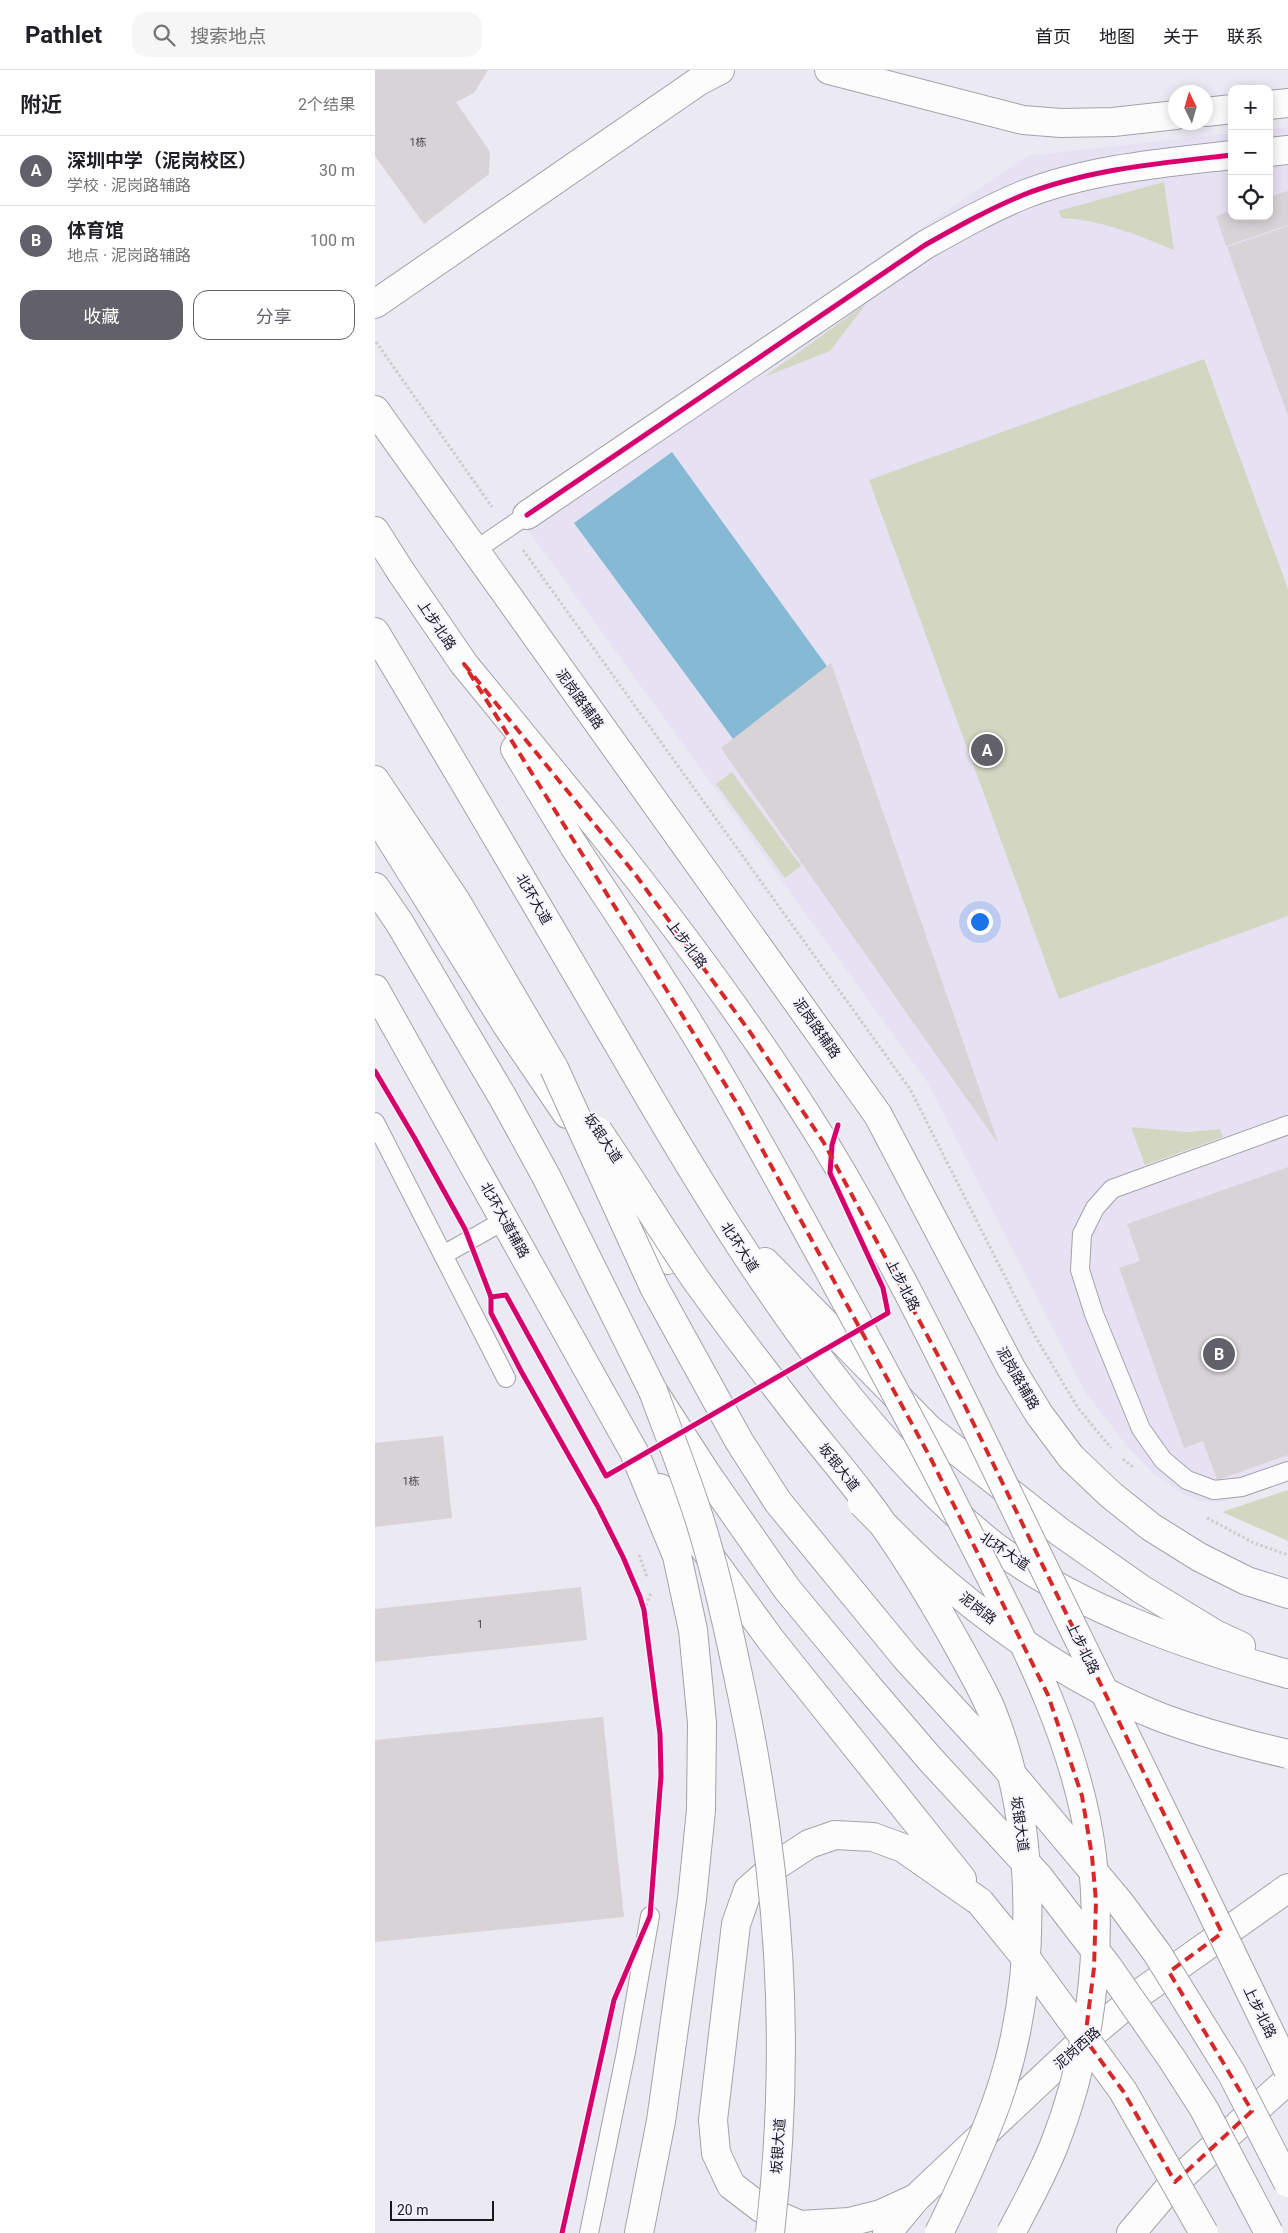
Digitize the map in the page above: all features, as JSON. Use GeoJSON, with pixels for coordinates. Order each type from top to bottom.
{"type":"FeatureCollection","features":[{"type":"Feature","properties":{"kind":"main road"},"geometry":{"type":"LineString","coordinates":[[375,304],[699,81],[720,70]]}},
{"type":"Feature","properties":{"kind":"main road"},"geometry":{"type":"LineString","coordinates":[[829,70],[1023,120],[1061,123],[1113,122],[1168,116]]}},
{"type":"Feature","properties":{"kind":"main road"},"geometry":{"type":"LineString","coordinates":[[1273,105],[1288,103]]}},
{"type":"Feature","properties":{"kind":"main road"},"geometry":{"type":"LineString","coordinates":[[1213,111],[1228,109]]}},
{"type":"Feature","properties":{"kind":"main road"},"geometry":{"type":"LineString","coordinates":[[1273,152],[1288,150]]}},
{"type":"Feature","properties":{"kind":"main road"},"geometry":{"type":"LineString","coordinates":[[527,515],[925,245],[971,219],[1024,195],[1082,178],[1146,165],[1228,155]]}},
{"type":"Feature","properties":{"kind":"main road","name":"泥岗路辅路"},"geometry":{"type":"LineString","coordinates":[[375,410],[474,551],[821,1031],[878,1115],[1011,1368],[1039,1414],[1071,1457],[1111,1496],[1151,1527],[1199,1556],[1247,1581],[1288,1594]]}},
{"type":"Feature","properties":{"kind":"main road","name":"上步北路"},"geometry":{"type":"LineString","coordinates":[[375,531],[464,664],[641,882],[750,1032],[824,1142],[863,1211],[964,1404],[1288,2070]]}},
{"type":"Feature","properties":{"kind":"main road","name":"北环大道"},"geometry":{"type":"LineString","coordinates":[[375,632],[455,764],[705,1192],[776,1301],[827,1370],[904,1462],[971,1527],[1018,1561],[1063,1588],[1112,1612],[1196,1646],[1288,1674]]}},
{"type":"Feature","properties":{"kind":"main road"},"geometry":{"type":"LineString","coordinates":[[464,664],[574,846],[690,1024],[729,1089],[883,1367],[1048,1695],[1082,1796],[1088,1829],[1096,1901],[1093,1984],[1088,2026],[1079,2069],[1054,2145],[1011,2233]]}},
{"type":"Feature","properties":{"kind":"main road","name":"坂银大道"},"geometry":{"type":"LineString","coordinates":[[375,780],[456,901],[554,1068],[695,1278],[785,1399],[858,1490],[896,1543],[975,1674],[991,1709],[1017,1799],[1025,1851],[1027,1929],[1019,2012],[997,2100],[939,2233]]}},
{"type":"Feature","properties":{"kind":"main road","name":"泥岗路"},"geometry":{"type":"LineString","coordinates":[[375,814],[508,1027],[633,1212],[741,1358],[862,1503],[927,1567],[990,1618],[1048,1660],[1106,1692],[1160,1717],[1237,1742],[1288,1754]]}},
{"type":"Feature","properties":{"kind":"main road","name":"坂银大道"},"geometry":{"type":"LineString","coordinates":[[375,887],[430,972],[507,1104],[546,1176],[653,1391],[699,1520],[721,1596],[752,1739],[769,1846],[781,1982],[782,2061],[780,2122],[770,2233]]}},
{"type":"Feature","properties":{"kind":"main road","name":"北环大道辅路"},"geometry":{"type":"LineString","coordinates":[[375,989],[634,1452]]}},
{"type":"Feature","properties":{"kind":"main road"},"geometry":{"type":"LineString","coordinates":[[554,1068],[654,1287],[739,1441],[779,1502],[906,1658],[1004,1765],[1125,1910],[1157,1953],[1232,2074],[1288,2183]]}},
{"type":"Feature","properties":{"kind":"main road"},"geometry":{"type":"LineString","coordinates":[[705,1192],[740,1236],[937,1435],[1060,1532],[1141,1589],[1215,1634],[1288,1666]]}},
{"type":"Feature","properties":{"kind":"main road"},"geometry":{"type":"LineString","coordinates":[[653,1391],[705,1472],[787,1589],[930,1759],[1038,1876],[1109,1967],[1204,2109],[1269,2233]]}},
{"type":"Feature","properties":{"kind":"main road"},"geometry":{"type":"LineString","coordinates":[[634,1452],[677,1556],[693,1630],[702,1732],[701,1810],[692,1899],[661,2121],[639,2233]]}},
{"type":"Feature","properties":{"kind":"main road"},"geometry":{"type":"LineString","coordinates":[[634,1452],[771,1640],[1029,1962],[1123,2091],[1204,2233]]}},
{"type":"Feature","properties":{"kind":"main road"},"geometry":{"type":"LineString","coordinates":[[916,2198],[881,2214],[849,2222],[800,2225],[761,2208],[731,2185],[716,2153],[713,2120],[736,1924],[748,1890],[774,1866],[809,1844],[835,1835],[873,1837],[903,1848],[980,1902]]}},
{"type":"Feature","properties":{"kind":"main road","name":"泥岗西路"},"geometry":{"type":"LineString","coordinates":[[887,2233],[916,2198],[1075,2048],[1143,1991],[1288,1888]]}},
{"type":"Feature","properties":{"kind":"main road"},"geometry":{"type":"LineString","coordinates":[[1131,2233],[1170,2188],[1288,2080]]}},
{"type":"Feature","properties":{"kind":"lane"},"geometry":{"type":"LineString","coordinates":[[474,551],[527,515]]}},
{"type":"Feature","properties":{"kind":"lane"},"geometry":{"type":"LineString","coordinates":[[375,1122],[506,1378]]}},
{"type":"Feature","properties":{"kind":"lane"},"geometry":{"type":"LineString","coordinates":[[1288,1125],[1112,1189],[1095,1208],[1082,1234],[1080,1270],[1094,1314],[1141,1429],[1163,1460],[1187,1480],[1214,1490],[1242,1488],[1288,1471]]}},
{"type":"Feature","properties":{"kind":"lane"},"geometry":{"type":"LineString","coordinates":[[443,1255],[505,1220]]}},
{"type":"Feature","properties":{"kind":"lane"},"geometry":{"type":"LineString","coordinates":[[589,2233],[650,1916]]}},
{"type":"Feature","properties":{"kind":"path"},"geometry":{"type":"LineString","coordinates":[[376,342],[497,513]]}},
{"type":"Feature","properties":{"kind":"path"},"geometry":{"type":"LineString","coordinates":[[530,1387],[598,1507],[623,1557],[640,1597],[643,1610],[660,1751],[661,1776],[650,1916]]}},
{"type":"Feature","properties":{"kind":"path"},"geometry":{"type":"LineString","coordinates":[[643,1610],[651,1594],[649,1586]]}},
{"type":"Feature","properties":{"kind":"highlighted area"},"geometry":{"type":"Polygon","coordinates":[[[464,664],[635,874],[750,1032],[824,1143],[964,1404],[1222,1933],[1169,1972],[1252,2111],[1175,2182],[1123,2091],[1085,2039],[1094,1968],[1096,1901],[1092,1856],[1082,1796],[1048,1695],[930,1457],[738,1105],[464,664]]]}},
{"type":"Feature","properties":{"kind":"shaded area"},"geometry":{"type":"Polygon","coordinates":[[[1288,127],[1288,1480],[1222,1502],[1203,1502],[1181,1493],[1153,1473],[1128,1447],[1085,1392],[926,1080],[512,508],[1027,156],[1228,133],[1228,220],[1273,220],[1273,129],[1288,127]]]}},
{"type":"Feature","properties":{"kind":"green space"},"geometry":{"type":"Polygon","coordinates":[[[1164,182],[1174,250],[1105,225],[1062,218],[1058,211],[1164,182]]]}},
{"type":"Feature","properties":{"kind":"green space"},"geometry":{"type":"Polygon","coordinates":[[[866,304],[830,351],[764,377],[866,304]]]}},
{"type":"Feature","properties":{"kind":"green space"},"geometry":{"type":"Polygon","coordinates":[[[1204,359],[1288,589],[1288,916],[1059,999],[869,480],[1204,359]]]}},
{"type":"Feature","properties":{"kind":"green space"},"geometry":{"type":"Polygon","coordinates":[[[732,772],[801,866],[785,878],[716,784],[732,772]]]}},
{"type":"Feature","properties":{"kind":"green space"},"geometry":{"type":"Polygon","coordinates":[[[1131,1127],[1187,1132],[1220,1129],[1223,1137],[1145,1165],[1131,1127]]]}},
{"type":"Feature","properties":{"kind":"green space"},"geometry":{"type":"Polygon","coordinates":[[[1288,1490],[1288,1541],[1222,1512],[1288,1490]]]}},
{"type":"Feature","properties":{"kind":"water"},"geometry":{"type":"Polygon","coordinates":[[[672,452],[834,676],[739,747],[574,523],[672,452]]]}},
{"type":"Feature","properties":{"kind":"building"},"geometry":{"type":"Polygon","coordinates":[[[375,70],[488,70],[474,93],[456,102],[490,152],[489,174],[424,224],[375,156],[375,70]]]}},
{"type":"Feature","properties":{"kind":"building"},"geometry":{"type":"Polygon","coordinates":[[[1288,191],[1288,225],[1226,246],[1216,216],[1228,212],[1228,220],[1273,220],[1273,196],[1288,191]]]}},
{"type":"Feature","properties":{"kind":"building"},"geometry":{"type":"Polygon","coordinates":[[[1288,226],[1288,416],[1227,247],[1288,226]]]}},
{"type":"Feature","properties":{"kind":"building"},"geometry":{"type":"Polygon","coordinates":[[[831,663],[998,1142],[721,748],[831,663]]]}},
{"type":"Feature","properties":{"kind":"building"},"geometry":{"type":"Polygon","coordinates":[[[1288,1167],[1288,1455],[1217,1480],[1203,1441],[1184,1448],[1119,1268],[1140,1261],[1127,1224],[1288,1167]]]}},
{"type":"Feature","properties":{"kind":"building"},"geometry":{"type":"Polygon","coordinates":[[[443,1436],[452,1518],[375,1527],[375,1443],[443,1436]]]}},
{"type":"Feature","properties":{"kind":"building"},"geometry":{"type":"Polygon","coordinates":[[[581,1587],[587,1640],[375,1662],[375,1609],[581,1587]]]}},
{"type":"Feature","properties":{"kind":"building"},"geometry":{"type":"Polygon","coordinates":[[[603,1717],[624,1917],[375,1942],[375,1740],[603,1717]]]}},
{"type":"Feature","properties":{"kind":"cycle path"},"geometry":{"type":"LineString","coordinates":[[527,515],[925,245],[985,212],[1023,195],[1074,179],[1126,168],[1228,155]]}},
{"type":"Feature","properties":{"kind":"cycle path"},"geometry":{"type":"LineString","coordinates":[[375,1071],[465,1229],[491,1297],[491,1313],[521,1371],[598,1507],[623,1557],[644,1610],[660,1734],[661,1776],[650,1916],[614,2000],[562,2233]]}},
{"type":"Feature","properties":{"kind":"cycle path"},"geometry":{"type":"LineString","coordinates":[[491,1297],[506,1295],[606,1476],[888,1313],[883,1288],[830,1173],[832,1145],[838,1125]]}},
{"type":"Feature","properties":{"kind":"place","name":"深圳中学（泥岗校区）"},"geometry":{"type":"Point","coordinates":[987,750]}},
{"type":"Feature","properties":{"kind":"place","name":"体育馆"},"geometry":{"type":"Point","coordinates":[1219,1354]}}]}
